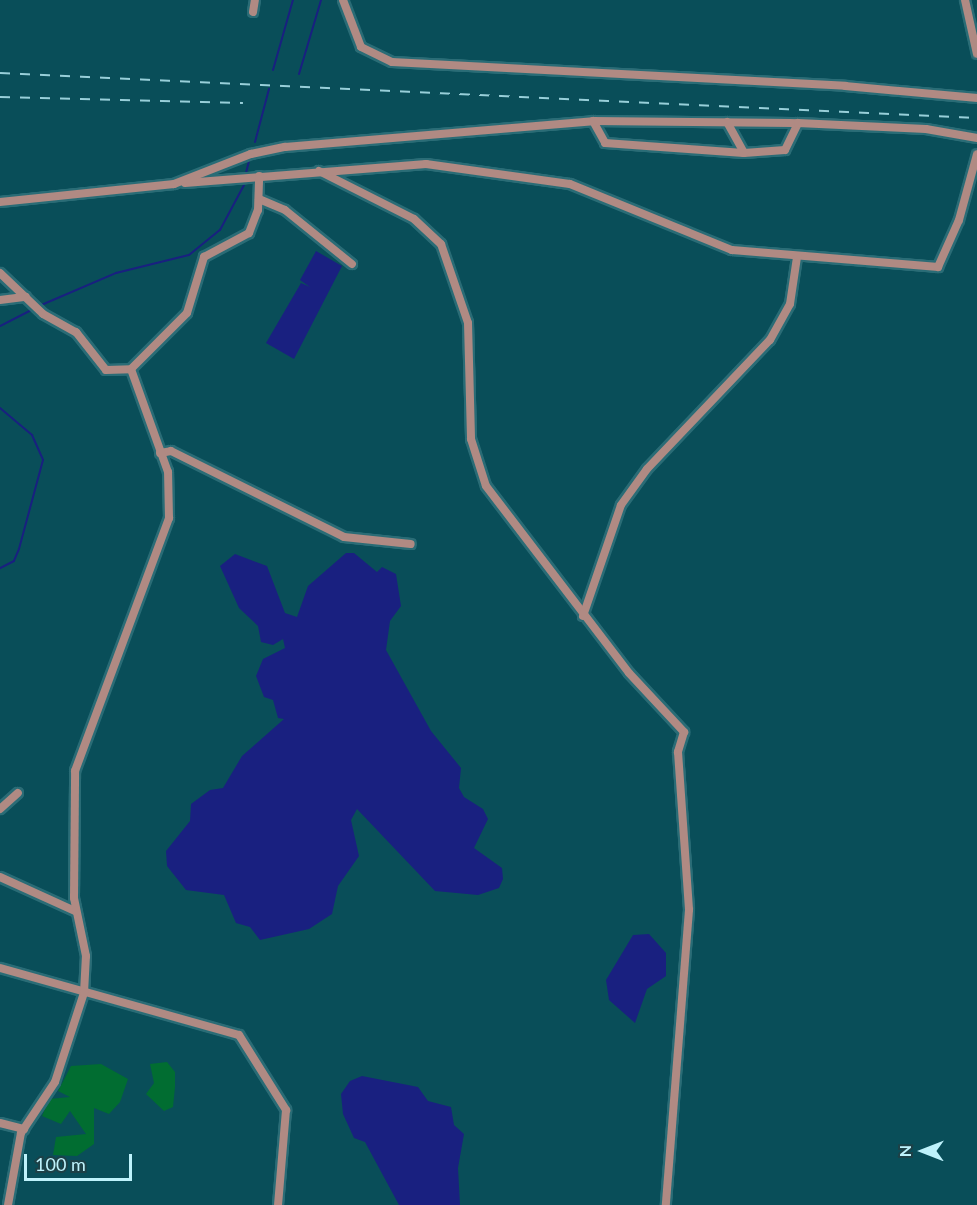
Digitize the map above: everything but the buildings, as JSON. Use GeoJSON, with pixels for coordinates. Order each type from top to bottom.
{"type":"FeatureCollection","features":[{"type":"Feature","properties":{"kind":"street"},"geometry":{"type":"LineString","coordinates":[[253,12],[255,0]]}},
{"type":"Feature","properties":{"kind":"street"},"geometry":{"type":"LineString","coordinates":[[343,0],[361,47],[392,62],[845,86],[977,98]]}},
{"type":"Feature","properties":{"kind":"street"},"geometry":{"type":"LineString","coordinates":[[965,0],[977,54]]}},
{"type":"Feature","properties":{"kind":"street"},"geometry":{"type":"LineString","coordinates":[[593,121],[605,143],[744,153],[785,150],[798,123]]}},
{"type":"Feature","properties":{"kind":"street"},"geometry":{"type":"LineString","coordinates":[[174,184],[251,154],[285,147],[593,121],[798,123],[926,129],[977,138]]}},
{"type":"Feature","properties":{"kind":"street"},"geometry":{"type":"LineString","coordinates":[[727,122],[744,153]]}},
{"type":"Feature","properties":{"kind":"street"},"geometry":{"type":"LineString","coordinates":[[0,202],[259,176],[426,164],[570,184],[718,246],[797,256],[939,267],[959,220],[977,154]]}},
{"type":"Feature","properties":{"kind":"street"},"geometry":{"type":"LineString","coordinates":[[319,171],[414,219],[441,244],[468,323],[474,460],[500,510],[584,616],[684,732],[678,752],[689,910],[666,1205]]}},
{"type":"Feature","properties":{"kind":"street"},"geometry":{"type":"LineString","coordinates":[[0,273],[43,314],[76,332],[105,370],[131,369],[187,313],[204,257],[249,233],[259,199],[259,176]]}},
{"type":"Feature","properties":{"kind":"street"},"geometry":{"type":"LineString","coordinates":[[259,199],[294,215],[352,264]]}},
{"type":"Feature","properties":{"kind":"street"},"geometry":{"type":"LineString","coordinates":[[584,616],[621,505],[647,469],[770,340],[790,304],[797,256]]}},
{"type":"Feature","properties":{"kind":"street"},"geometry":{"type":"LineString","coordinates":[[0,300],[29,299]]}},
{"type":"Feature","properties":{"kind":"street"},"geometry":{"type":"LineString","coordinates":[[8,1205],[24,1129],[55,1082],[84,993],[86,956],[75,911],[74,778],[169,518],[168,472],[131,369]]}},
{"type":"Feature","properties":{"kind":"street"},"geometry":{"type":"LineString","coordinates":[[160,453],[171,451],[344,537],[411,544]]}},
{"type":"Feature","properties":{"kind":"street"},"geometry":{"type":"LineString","coordinates":[[0,809],[18,793]]}},
{"type":"Feature","properties":{"kind":"street"},"geometry":{"type":"LineString","coordinates":[[0,877],[75,911]]}},
{"type":"Feature","properties":{"kind":"street"},"geometry":{"type":"LineString","coordinates":[[0,968],[60,981],[84,993],[221,1026],[239,1035],[286,1110],[278,1205]]}},
{"type":"Feature","properties":{"kind":"street"},"geometry":{"type":"LineString","coordinates":[[0,1123],[24,1129]]}},
{"type":"Feature","properties":{"kind":"green space"},"geometry":{"type":"Polygon","coordinates":[[[167,1062],[175,1072],[175,1087],[173,1107],[164,1111],[146,1094],[154,1083],[150,1064],[167,1062]]]}},
{"type":"Feature","properties":{"kind":"green space"},"geometry":{"type":"Polygon","coordinates":[[[101,1064],[128,1079],[120,1102],[109,1114],[94,1108],[94,1144],[77,1156],[53,1155],[56,1137],[86,1134],[70,1111],[61,1124],[42,1116],[49,1099],[70,1097],[58,1091],[71,1066],[101,1064]]]}},
{"type":"Feature","properties":{"kind":"shaded area"},"geometry":{"type":"Polygon","coordinates":[[[316,251],[342,266],[294,359],[266,343],[301,283],[310,287],[300,280],[316,251]]]}},
{"type":"Feature","properties":{"kind":"shaded area"},"geometry":{"type":"Polygon","coordinates":[[[346,553],[354,553],[377,572],[382,567],[396,574],[401,606],[390,621],[386,650],[431,731],[461,768],[459,788],[464,797],[483,809],[488,819],[474,848],[502,868],[503,879],[499,888],[478,895],[435,891],[357,809],[351,820],[359,856],[338,886],[332,914],[309,929],[260,940],[250,927],[236,923],[224,895],[186,890],[167,866],[166,851],[190,821],[191,804],[210,790],[223,788],[242,756],[284,719],[278,718],[273,700],[264,697],[256,676],[263,659],[285,648],[283,639],[273,645],[261,642],[258,626],[239,608],[220,566],[235,554],[267,566],[285,613],[297,617],[308,586],[346,553]]]}},
{"type":"Feature","properties":{"kind":"shaded area"},"geometry":{"type":"Polygon","coordinates":[[[649,934],[666,953],[666,976],[647,989],[635,1023],[609,1000],[606,980],[633,935],[649,934]]]}},
{"type":"Feature","properties":{"kind":"shaded area"},"geometry":{"type":"Polygon","coordinates":[[[362,1076],[418,1087],[428,1101],[451,1107],[454,1125],[464,1134],[458,1168],[460,1205],[399,1205],[365,1142],[354,1138],[343,1114],[341,1094],[350,1081],[362,1076]]]}},
{"type":"Feature","properties":{"kind":"waterway"},"geometry":{"type":"LineString","coordinates":[[273,70],[293,0]]}},
{"type":"Feature","properties":{"kind":"waterway"},"geometry":{"type":"LineString","coordinates":[[299,74],[321,0]]}},
{"type":"Feature","properties":{"kind":"waterway"},"geometry":{"type":"LineString","coordinates":[[255,142],[269,89]]}},
{"type":"Feature","properties":{"kind":"waterway"},"geometry":{"type":"LineString","coordinates":[[246,173],[249,161]]}},
{"type":"Feature","properties":{"kind":"waterway"},"geometry":{"type":"LineString","coordinates":[[39,306],[116,273],[189,255],[220,230],[244,185]]}},
{"type":"Feature","properties":{"kind":"waterway"},"geometry":{"type":"LineString","coordinates":[[0,326],[34,309]]}},
{"type":"Feature","properties":{"kind":"waterway"},"geometry":{"type":"LineString","coordinates":[[0,408],[32,435],[43,460],[19,549],[14,561],[0,568]]}},
{"type":"Feature","properties":{"kind":"railway"},"geometry":{"type":"LineString","coordinates":[[0,73],[977,118]]}},
{"type":"Feature","properties":{"kind":"railway"},"geometry":{"type":"LineString","coordinates":[[0,97],[243,103]]}}]}
